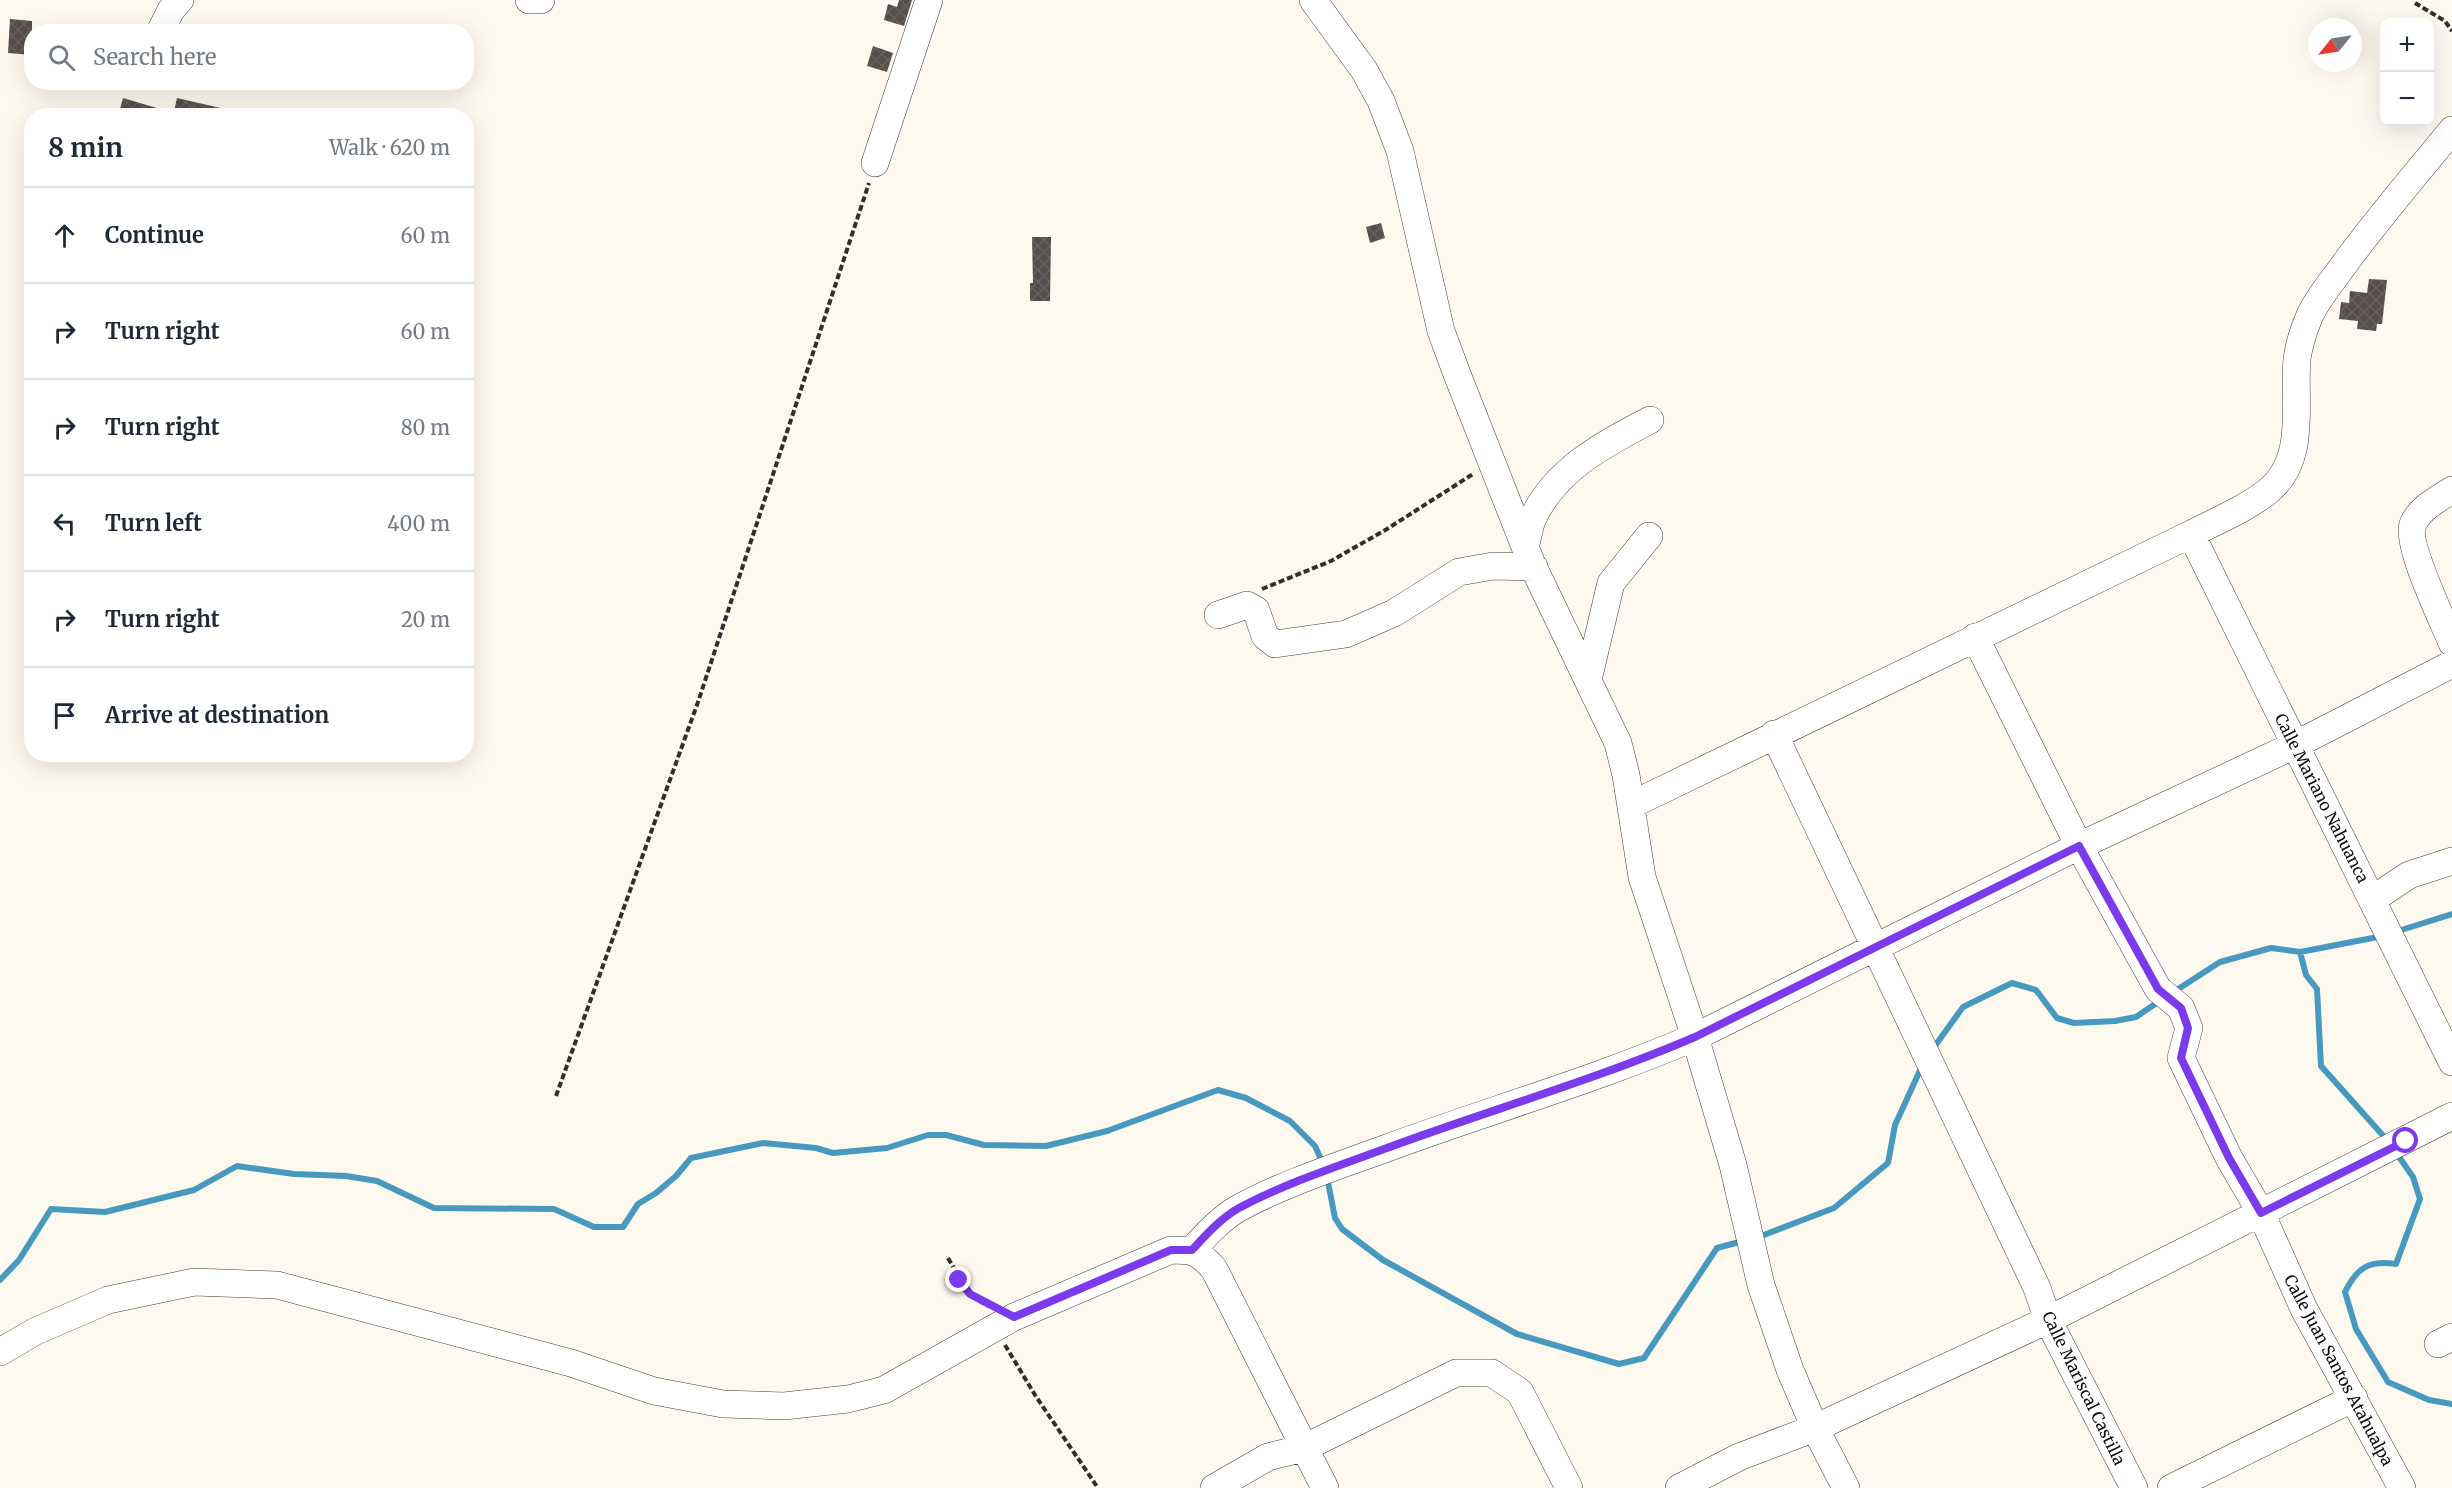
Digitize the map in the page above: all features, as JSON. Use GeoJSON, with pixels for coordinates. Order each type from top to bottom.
{"type":"FeatureCollection","features":[{"type":"Feature","properties":{"kind":"street"},"geometry":{"type":"LineString","coordinates":[[164,24],[171,10],[180,0]]}},
{"type":"Feature","properties":{"kind":"street"},"geometry":{"type":"LineString","coordinates":[[529,0],[541,0]]}},
{"type":"Feature","properties":{"kind":"street"},"geometry":{"type":"LineString","coordinates":[[875,163],[929,0]]}},
{"type":"Feature","properties":{"kind":"street"},"geometry":{"type":"LineString","coordinates":[[1313,0],[1364,70],[1381,101],[1400,151],[1441,331],[1530,557],[1618,743],[1642,876],[1695,1037],[1733,1165],[1764,1294],[1790,1370],[1815,1428],[1846,1488]]}},
{"type":"Feature","properties":{"kind":"street"},"geometry":{"type":"LineString","coordinates":[[1631,805],[2191,534],[2268,491],[2288,464],[2294,444],[2297,426],[2297,361],[2301,340],[2311,314],[2360,244],[2452,130]]}},
{"type":"Feature","properties":{"kind":"street"},"geometry":{"type":"LineString","coordinates":[[1530,557],[1532,521],[1546,496],[1575,466],[1607,443],[1650,420]]}},
{"type":"Feature","properties":{"kind":"street"},"geometry":{"type":"LineString","coordinates":[[2452,490],[2428,505],[2414,522],[2411,535],[2420,566],[2452,644]]}},
{"type":"Feature","properties":{"kind":"street","name":"Calle Mariano Nahuanca"},"geometry":{"type":"LineString","coordinates":[[2191,534],[2452,1062]]}},
{"type":"Feature","properties":{"kind":"street"},"geometry":{"type":"LineString","coordinates":[[1588,680],[1611,583],[1649,536]]}},
{"type":"Feature","properties":{"kind":"street"},"geometry":{"type":"LineString","coordinates":[[1218,615],[1247,605],[1256,610],[1265,636],[1275,644],[1346,634],[1394,613],[1459,572],[1530,557]]}},
{"type":"Feature","properties":{"kind":"street"},"geometry":{"type":"LineString","coordinates":[[1976,637],[2079,846]]}},
{"type":"Feature","properties":{"kind":"street"},"geometry":{"type":"LineString","coordinates":[[1192,1250],[1216,1225],[1238,1208],[1326,1170],[1631,1064],[1695,1037],[1876,949],[2079,846],[2295,744],[2452,664]]}},
{"type":"Feature","properties":{"kind":"street","name":"Calle Mariscal Castilla"},"geometry":{"type":"LineString","coordinates":[[1774,734],[2037,1288],[2048,1320],[2134,1488]]}},
{"type":"Feature","properties":{"kind":"street","name":"Calle Juan Santos Atahualpa"},"geometry":{"type":"LineString","coordinates":[[2079,846],[2158,989],[2181,1008],[2188,1028],[2181,1058],[2229,1158],[2261,1213],[2304,1309],[2402,1488]]}},
{"type":"Feature","properties":{"kind":"street"},"geometry":{"type":"LineString","coordinates":[[2373,899],[2409,875],[2452,861]]}},
{"type":"Feature","properties":{"kind":"street"},"geometry":{"type":"LineString","coordinates":[[1679,1488],[1739,1457],[1815,1428],[2048,1320],[2452,1116]]}},
{"type":"Feature","properties":{"kind":"street"},"geometry":{"type":"LineString","coordinates":[[0,1352],[34,1332],[108,1300],[194,1282],[277,1285],[571,1363],[654,1391],[723,1404],[784,1406],[848,1399],[884,1390],[1004,1323],[1171,1250],[1192,1250],[1204,1257],[1214,1269],[1325,1488]]}},
{"type":"Feature","properties":{"kind":"street"},"geometry":{"type":"LineString","coordinates":[[1214,1488],[1268,1457],[1304,1448],[1456,1373],[1492,1373],[1520,1392],[1569,1488]]}},
{"type":"Feature","properties":{"kind":"street"},"geometry":{"type":"LineString","coordinates":[[2171,1488],[2354,1398]]}},
{"type":"Feature","properties":{"kind":"path"},"geometry":{"type":"LineString","coordinates":[[2415,3],[2445,21],[2452,31]]}},
{"type":"Feature","properties":{"kind":"path"},"geometry":{"type":"LineString","coordinates":[[555,1096],[698,702],[875,163]]}},
{"type":"Feature","properties":{"kind":"path"},"geometry":{"type":"LineString","coordinates":[[1247,605],[1260,590],[1331,561],[1387,529],[1492,462]]}},
{"type":"Feature","properties":{"kind":"path"},"geometry":{"type":"LineString","coordinates":[[948,1258],[970,1294],[1004,1323],[1035,1395],[1098,1488]]}},
{"type":"Feature","properties":{"kind":"building"},"geometry":{"type":"Polygon","coordinates":[[[899,0],[912,0],[904,26],[884,20],[888,4],[897,7],[899,0]]]}},
{"type":"Feature","properties":{"kind":"building"},"geometry":{"type":"Polygon","coordinates":[[[10,19],[32,21],[32,24],[24,24],[24,54],[8,53],[10,19]]]}},
{"type":"Feature","properties":{"kind":"building"},"geometry":{"type":"Polygon","coordinates":[[[873,46],[893,53],[887,72],[867,66],[873,46]]]}},
{"type":"Feature","properties":{"kind":"building"},"geometry":{"type":"Polygon","coordinates":[[[123,98],[157,108],[120,108],[123,98]]]}},
{"type":"Feature","properties":{"kind":"building"},"geometry":{"type":"Polygon","coordinates":[[[177,98],[221,108],[175,108],[177,98]]]}},
{"type":"Feature","properties":{"kind":"building"},"geometry":{"type":"Polygon","coordinates":[[[1381,223],[1385,238],[1370,243],[1366,227],[1381,223]]]}},
{"type":"Feature","properties":{"kind":"building"},"geometry":{"type":"Polygon","coordinates":[[[1032,237],[1051,237],[1050,301],[1030,301],[1030,283],[1033,283],[1032,237]]]}},
{"type":"Feature","properties":{"kind":"building"},"geometry":{"type":"Polygon","coordinates":[[[2369,279],[2387,280],[2382,324],[2377,324],[2376,331],[2357,329],[2358,321],[2339,319],[2341,302],[2349,303],[2350,291],[2367,293],[2369,279]]]}},
{"type":"Feature","properties":{"kind":"waterway"},"geometry":{"type":"LineString","coordinates":[[2395,932],[2452,914]]}},
{"type":"Feature","properties":{"kind":"waterway"},"geometry":{"type":"LineString","coordinates":[[2172,993],[2220,962],[2271,948],[2300,952],[2383,936]]}},
{"type":"Feature","properties":{"kind":"waterway"},"geometry":{"type":"LineString","coordinates":[[2300,952],[2306,975],[2317,989],[2321,1066],[2387,1140]]}},
{"type":"Feature","properties":{"kind":"waterway"},"geometry":{"type":"LineString","coordinates":[[1932,1050],[1963,1007],[2012,983],[2036,990],[2057,1018],[2074,1023],[2115,1021],[2136,1017],[2161,1000]]}},
{"type":"Feature","properties":{"kind":"waterway"},"geometry":{"type":"LineString","coordinates":[[1756,1238],[1834,1208],[1888,1163],[1895,1125],[1922,1066]]}},
{"type":"Feature","properties":{"kind":"waterway"},"geometry":{"type":"LineString","coordinates":[[0,1280],[19,1260],[51,1209],[105,1212],[194,1190],[237,1166],[294,1174],[346,1176],[377,1181],[434,1208],[554,1209],[594,1227],[623,1227],[638,1204],[656,1193],[676,1176],[691,1158],[763,1143],[816,1148],[833,1153],[887,1148],[928,1135],[946,1135],[984,1145],[1046,1146],[1107,1131],[1218,1090],[1246,1098],[1290,1121],[1315,1146],[1323,1164]]}},
{"type":"Feature","properties":{"kind":"waterway"},"geometry":{"type":"LineString","coordinates":[[2395,1151],[2413,1177],[2420,1199],[2396,1264],[2378,1263],[2364,1267],[2354,1277],[2345,1292],[2356,1329],[2388,1382],[2429,1400],[2452,1404]]}},
{"type":"Feature","properties":{"kind":"waterway"},"geometry":{"type":"LineString","coordinates":[[1327,1177],[1335,1218],[1342,1229],[1383,1260],[1517,1334],[1619,1364],[1644,1358],[1717,1248],[1743,1241]]}},
{"type":"Feature","properties":{"kind":"route"},"geometry":{"type":"LineString","coordinates":[[959,1280],[970,1294],[988,1306],[1014,1317],[1171,1250],[1192,1250],[1216,1225],[1238,1208],[1326,1170],[1631,1064],[1695,1037],[1876,949],[2079,846],[2158,989],[2181,1008],[2188,1028],[2181,1058],[2229,1158],[2261,1213],[2406,1141]]}}]}
